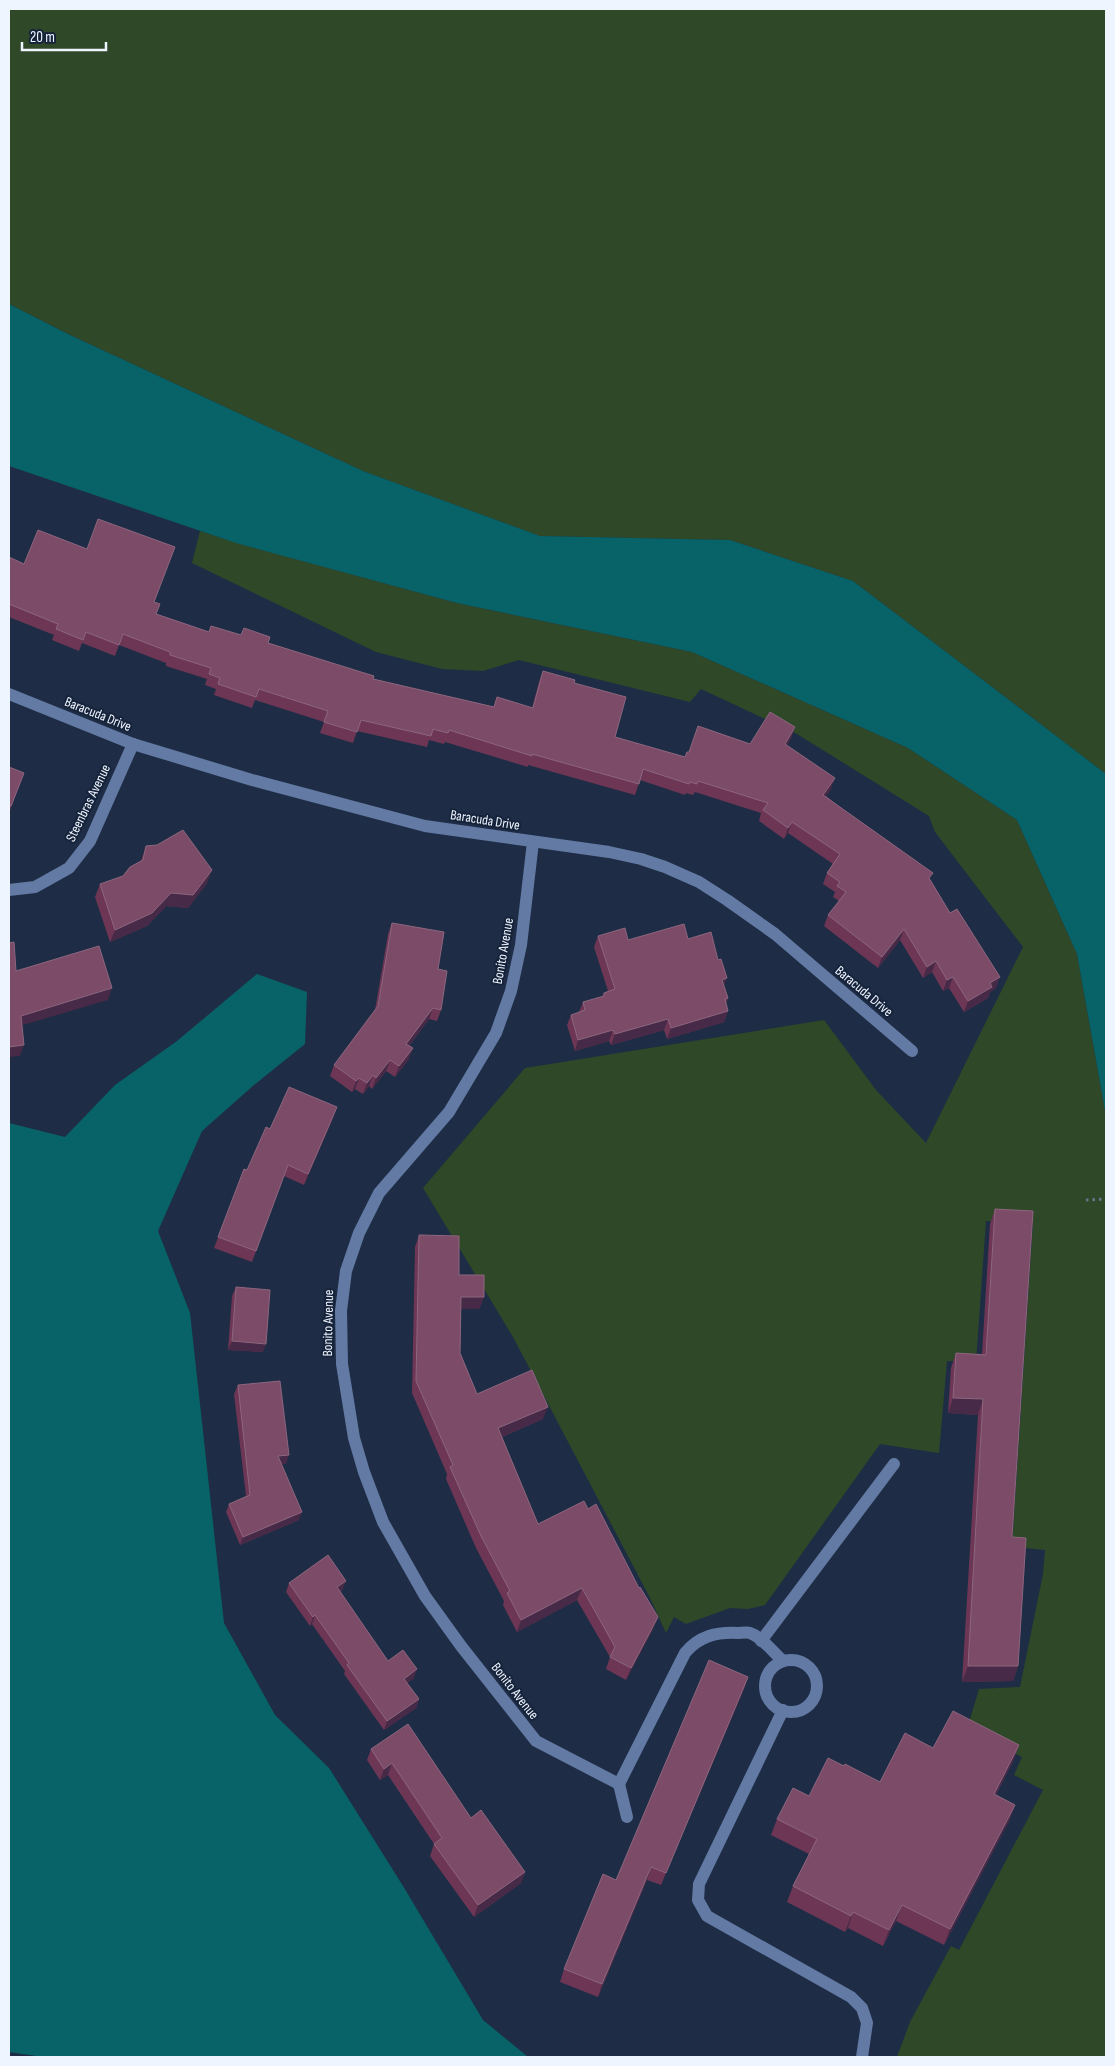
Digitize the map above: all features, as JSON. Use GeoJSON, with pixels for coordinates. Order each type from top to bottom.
{"type":"FeatureCollection","features":[{"type":"Feature","properties":{"kind":"street","name":"Baracuda Drive"},"geometry":{"type":"LineString","coordinates":[[9,694],[133,744],[252,780],[425,826],[609,852],[641,859],[699,882],[775,934],[912,1051]]}},
{"type":"Feature","properties":{"kind":"street","name":"Steenbras Avenue"},"geometry":{"type":"LineString","coordinates":[[9,890],[35,887],[69,868],[90,840],[133,744]]}},
{"type":"Feature","properties":{"kind":"street","name":"Bonito Avenue"},"geometry":{"type":"LineString","coordinates":[[533,842],[521,945],[511,991],[496,1033],[449,1112],[379,1194],[358,1233],[346,1271],[341,1311],[342,1364],[353,1429],[364,1472],[383,1522],[425,1596],[461,1646],[536,1742],[619,1784]]}},
{"type":"Feature","properties":{"kind":"street"},"geometry":{"type":"LineString","coordinates":[[761,1641],[894,1464]]}},
{"type":"Feature","properties":{"kind":"street"},"geometry":{"type":"LineString","coordinates":[[627,1817],[619,1784],[685,1652],[692,1645],[704,1637],[722,1632],[750,1633],[783,1661]]}},
{"type":"Feature","properties":{"kind":"street"},"geometry":{"type":"LineString","coordinates":[[793,1660],[802,1662],[810,1668],[815,1676],[817,1686],[815,1695],[810,1703],[802,1709],[793,1712],[783,1710],[774,1705],[767,1696],[765,1686],[767,1675],[774,1666],[783,1661],[793,1660]]}},
{"type":"Feature","properties":{"kind":"street"},"geometry":{"type":"LineString","coordinates":[[783,1710],[698,1884],[698,1900],[707,1916],[714,1921],[752,1940],[851,1997],[862,2008],[867,2023],[863,2056]]}},
{"type":"Feature","properties":{"kind":"path"},"geometry":{"type":"LineString","coordinates":[[1086,1200],[1106,1199]]}},
{"type":"Feature","properties":{"kind":"shaded area"},"geometry":{"type":"Polygon","coordinates":[[[9,9],[1106,9],[1106,774],[853,581],[730,540],[540,536],[363,471],[70,335],[9,304],[9,9]]]}},
{"type":"Feature","properties":{"kind":"shaded area"},"geometry":{"type":"Polygon","coordinates":[[[9,304],[70,335],[363,471],[540,536],[730,540],[853,581],[1106,774],[1106,1116],[1077,954],[1017,820],[908,748],[692,652],[457,603],[236,543],[9,466],[9,304]]]}},
{"type":"Feature","properties":{"kind":"shaded area"},"geometry":{"type":"Polygon","coordinates":[[[200,531],[237,543],[457,603],[692,652],[908,748],[1017,820],[1077,954],[1106,1116],[1106,2057],[897,2057],[910,2022],[951,1946],[959,1950],[1043,1790],[1014,1775],[1022,1757],[967,1729],[979,1689],[1020,1687],[1043,1574],[1045,1550],[1012,1547],[1033,1222],[986,1221],[976,1362],[947,1361],[939,1453],[880,1444],[765,1605],[748,1609],[730,1608],[686,1624],[674,1617],[666,1633],[650,1598],[513,1337],[423,1188],[525,1068],[824,1020],[876,1090],[926,1143],[1023,947],[935,832],[929,816],[797,734],[701,689],[690,702],[519,660],[483,671],[442,669],[376,652],[192,563],[200,531]]]}},
{"type":"Feature","properties":{"kind":"shaded area"},"geometry":{"type":"Polygon","coordinates":[[[257,974],[307,992],[305,1044],[254,1085],[202,1131],[158,1231],[190,1313],[224,1623],[275,1715],[329,1768],[403,1886],[483,2020],[528,2057],[43,2057],[9,2052],[9,1123],[65,1137],[115,1085],[177,1041],[257,974]]]}},
{"type":"Feature","properties":{"kind":"building"},"geometry":{"type":"Polygon","coordinates":[[[98,519],[175,547],[154,602],[160,604],[156,614],[209,632],[211,626],[241,635],[244,628],[270,637],[268,643],[374,676],[373,679],[494,707],[497,697],[533,708],[543,671],[575,680],[574,683],[626,697],[615,737],[685,757],[687,752],[689,752],[698,726],[750,744],[770,712],[795,727],[785,744],[835,778],[823,795],[933,873],[929,878],[950,913],[957,909],[1000,977],[990,983],[992,987],[968,1001],[953,977],[947,980],[936,961],[927,967],[904,929],[882,957],[828,915],[846,892],[837,886],[840,882],[827,873],[840,854],[792,822],[788,828],[763,810],[768,803],[698,781],[697,784],[690,782],[689,784],[643,769],[639,784],[532,754],[532,756],[449,730],[448,733],[433,729],[431,736],[361,720],[357,732],[324,722],[328,711],[259,689],[256,697],[218,684],[220,678],[209,674],[211,668],[170,655],[170,652],[123,634],[119,645],[86,632],[83,640],[56,629],[58,624],[9,604],[9,557],[24,564],[38,530],[87,549],[98,519]]]}},
{"type":"Feature","properties":{"kind":"building"},"geometry":{"type":"Polygon","coordinates":[[[9,767],[24,773],[11,806],[9,805],[9,767]]]}},
{"type":"Feature","properties":{"kind":"building"},"geometry":{"type":"Polygon","coordinates":[[[183,830],[212,870],[193,895],[171,893],[152,913],[115,930],[100,884],[123,876],[130,867],[143,860],[146,846],[157,845],[183,830]]]}},
{"type":"Feature","properties":{"kind":"building"},"geometry":{"type":"Polygon","coordinates":[[[392,923],[444,932],[438,969],[447,971],[441,1010],[433,1008],[406,1044],[413,1048],[399,1066],[390,1060],[376,1078],[373,1075],[367,1083],[359,1078],[356,1081],[334,1065],[378,1006],[392,923]]]}},
{"type":"Feature","properties":{"kind":"building"},"geometry":{"type":"Polygon","coordinates":[[[684,924],[688,939],[711,932],[718,960],[721,959],[727,978],[722,980],[728,998],[725,999],[728,1011],[671,1028],[668,1019],[615,1034],[613,1030],[578,1040],[571,1015],[585,1010],[583,1002],[604,996],[604,993],[615,989],[598,936],[625,928],[628,940],[684,924]]]}},
{"type":"Feature","properties":{"kind":"building"},"geometry":{"type":"Polygon","coordinates":[[[14,942],[16,971],[99,946],[112,988],[21,1016],[24,1045],[9,1047],[9,943],[14,942]]]}},
{"type":"Feature","properties":{"kind":"building"},"geometry":{"type":"Polygon","coordinates":[[[289,1087],[337,1107],[308,1174],[288,1165],[256,1251],[218,1237],[244,1169],[247,1170],[266,1127],[270,1129],[289,1087]]]}},
{"type":"Feature","properties":{"kind":"building"},"geometry":{"type":"Polygon","coordinates":[[[995,1209],[1033,1211],[1012,1537],[1026,1538],[1018,1666],[968,1666],[983,1399],[953,1398],[956,1353],[986,1355],[995,1209]]]}},
{"type":"Feature","properties":{"kind":"building"},"geometry":{"type":"Polygon","coordinates":[[[419,1235],[459,1236],[459,1275],[484,1275],[484,1297],[461,1297],[460,1353],[477,1394],[532,1370],[548,1407],[498,1428],[538,1524],[584,1501],[588,1509],[596,1504],[639,1588],[658,1617],[631,1668],[610,1657],[615,1647],[582,1588],[521,1620],[507,1593],[510,1591],[481,1536],[450,1467],[453,1465],[416,1381],[419,1235]]]}},
{"type":"Feature","properties":{"kind":"building"},"geometry":{"type":"Polygon","coordinates":[[[236,1287],[270,1290],[266,1344],[232,1341],[236,1287]]]}},
{"type":"Feature","properties":{"kind":"building"},"geometry":{"type":"Polygon","coordinates":[[[280,1381],[289,1455],[278,1456],[302,1512],[243,1537],[229,1504],[250,1495],[238,1385],[280,1381]]]}},
{"type":"Feature","properties":{"kind":"building"},"geometry":{"type":"Polygon","coordinates":[[[328,1555],[346,1581],[337,1587],[388,1661],[403,1650],[417,1669],[404,1679],[419,1699],[387,1721],[347,1665],[349,1663],[315,1615],[313,1617],[289,1583],[328,1555]]]}},
{"type":"Feature","properties":{"kind":"building"},"geometry":{"type":"Polygon","coordinates":[[[709,1660],[748,1677],[666,1873],[651,1867],[602,1984],[564,1969],[603,1874],[616,1880],[709,1660]]]}},
{"type":"Feature","properties":{"kind":"building"},"geometry":{"type":"Polygon","coordinates":[[[953,1711],[1019,1745],[994,1794],[1015,1805],[950,1929],[902,1905],[889,1930],[853,1912],[851,1916],[793,1886],[817,1839],[777,1819],[793,1788],[809,1796],[828,1758],[844,1766],[845,1764],[880,1782],[905,1733],[933,1748],[953,1711]]]}},
{"type":"Feature","properties":{"kind":"building"},"geometry":{"type":"Polygon","coordinates":[[[408,1724],[471,1818],[481,1810],[525,1872],[478,1905],[434,1844],[442,1838],[392,1763],[384,1769],[371,1749],[408,1724]]]}}]}
